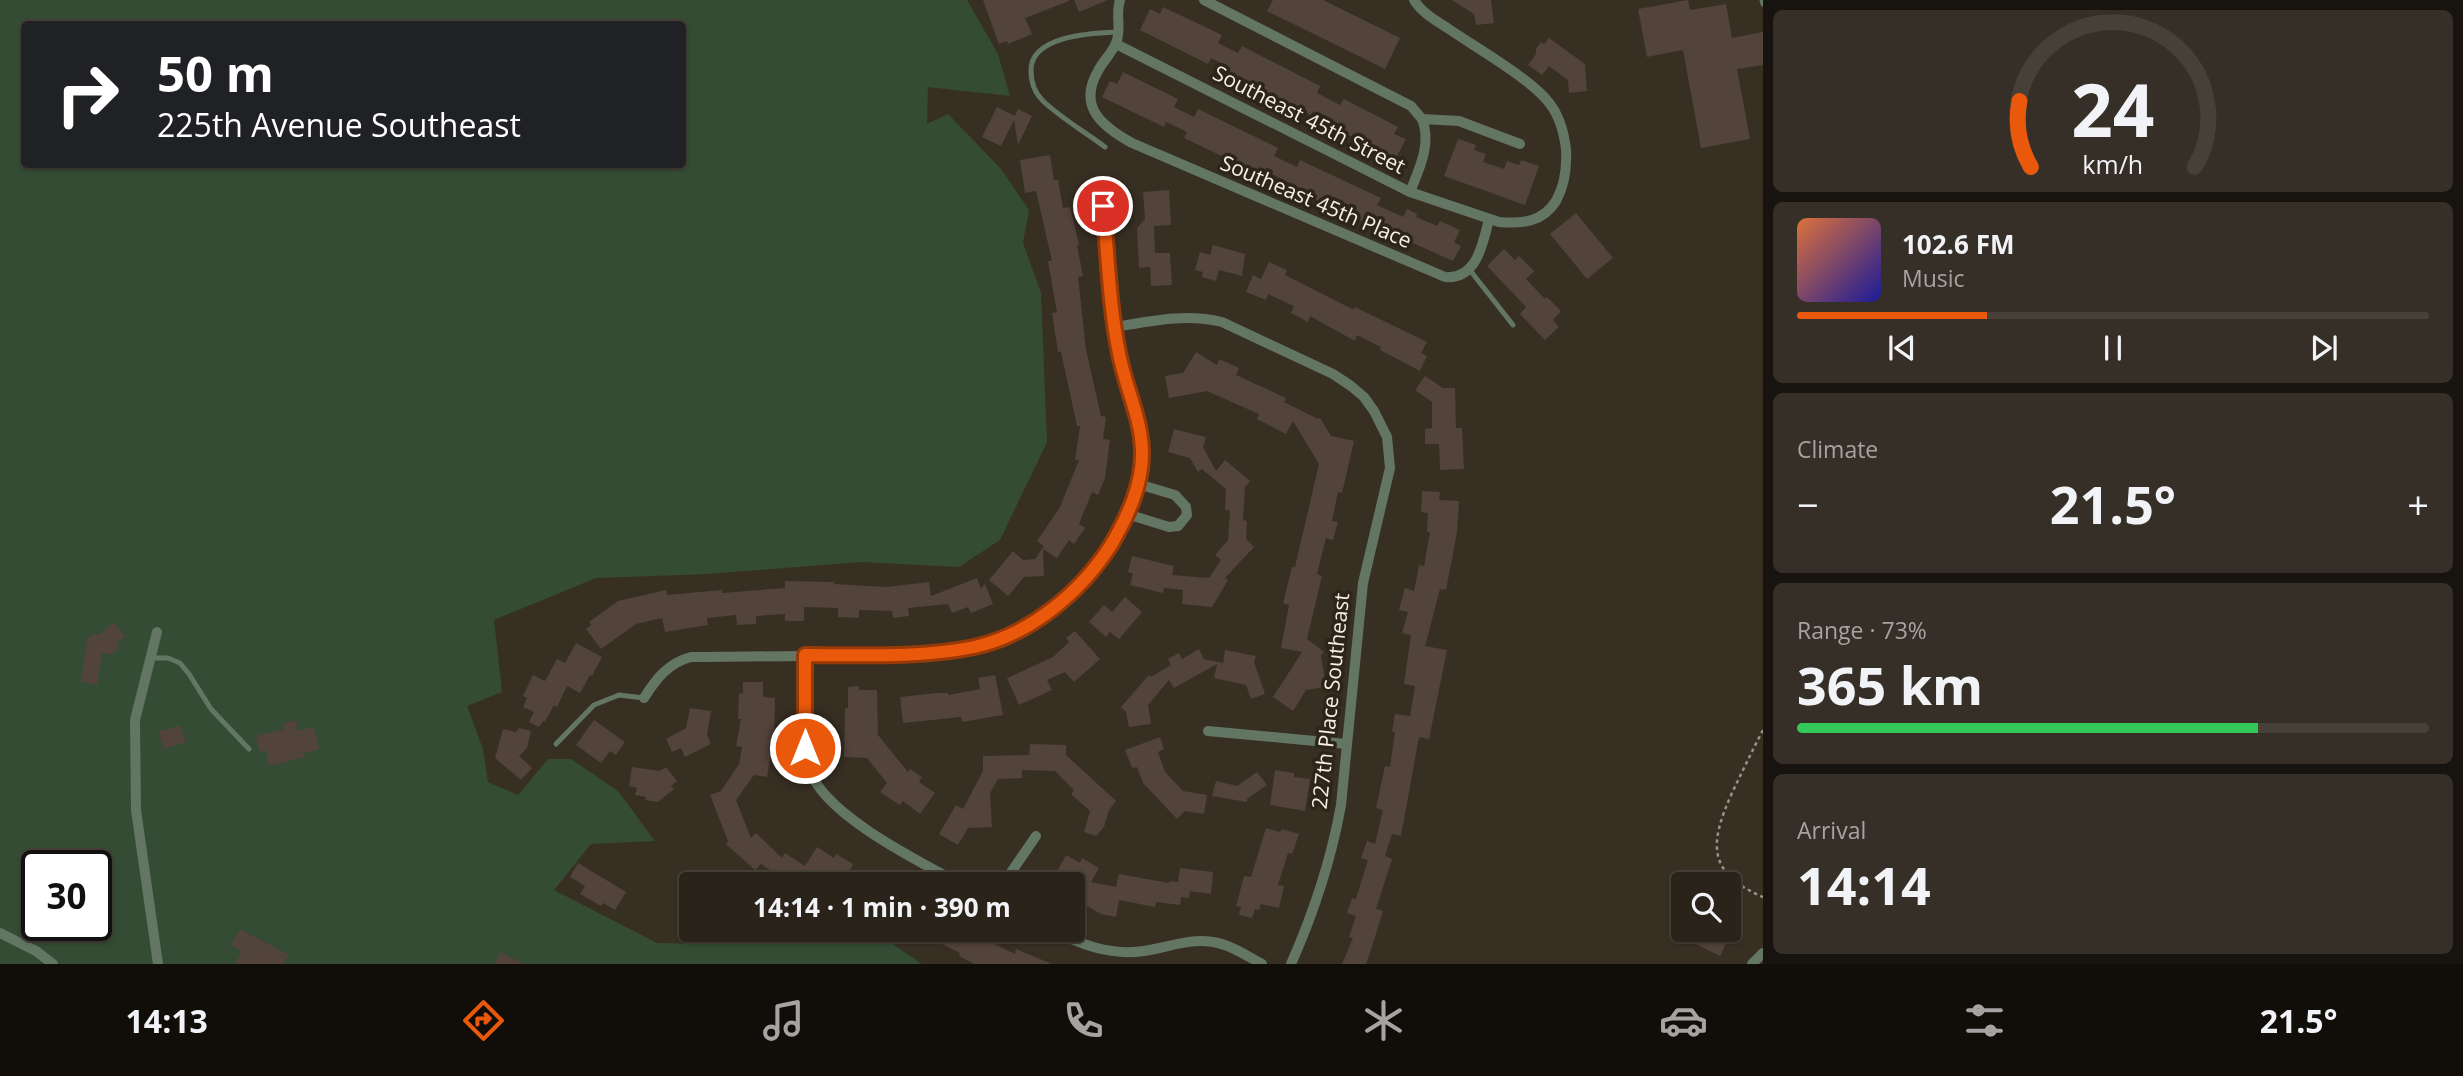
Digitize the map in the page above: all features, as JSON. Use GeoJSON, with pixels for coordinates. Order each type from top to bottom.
{"type":"FeatureCollection","features":[{"type":"Feature","properties":{"kind":"street"},"geometry":{"type":"LineString","coordinates":[[1117,38],[1119,0]]}},
{"type":"Feature","properties":{"kind":"street"},"geometry":{"type":"LineString","coordinates":[[1204,0],[1411,106],[1427,130],[1410,192]]}},
{"type":"Feature","properties":{"kind":"street","name":"Southeast 45th Street"},"geometry":{"type":"LineString","coordinates":[[1117,38],[1410,192],[1499,222],[1535,220],[1553,206],[1566,170],[1562,128],[1550,104],[1532,86],[1431,17],[1413,0]]}},
{"type":"Feature","properties":{"kind":"street","name":"Southeast 45th Place"},"geometry":{"type":"LineString","coordinates":[[1117,38],[1096,74],[1090,98],[1093,111],[1102,122],[1132,143],[1436,274],[1451,278],[1469,269]]}},
{"type":"Feature","properties":{"kind":"street"},"geometry":{"type":"LineString","coordinates":[[1422,119],[1459,121],[1520,144]]}},
{"type":"Feature","properties":{"kind":"street"},"geometry":{"type":"LineString","coordinates":[[644,698],[661,674],[680,660],[691,657],[943,651],[976,647],[1037,620],[1068,597],[1095,569],[1127,514],[1142,471],[1141,431],[1119,353],[1115,327],[1100,181]]}},
{"type":"Feature","properties":{"kind":"street"},"geometry":{"type":"LineString","coordinates":[[1469,269],[1479,256],[1489,219]]}},
{"type":"Feature","properties":{"kind":"street","name":"227th Place Southeast"},"geometry":{"type":"LineString","coordinates":[[1115,327],[1179,317],[1208,318],[1222,322],[1333,374],[1351,386],[1374,411],[1387,437],[1390,468],[1363,583],[1341,805],[1335,836],[1310,922],[1291,964]]}},
{"type":"Feature","properties":{"kind":"street"},"geometry":{"type":"LineString","coordinates":[[1127,514],[1169,527],[1178,526],[1187,514],[1186,507],[1175,495],[1138,484]]}},
{"type":"Feature","properties":{"kind":"street"},"geometry":{"type":"LineString","coordinates":[[157,632],[136,711],[136,810],[158,964]]}},
{"type":"Feature","properties":{"kind":"street"},"geometry":{"type":"LineString","coordinates":[[805,655],[805,748],[810,772],[818,785],[832,801],[891,846],[939,872]]}},
{"type":"Feature","properties":{"kind":"street"},"geometry":{"type":"LineString","coordinates":[[1208,731],[1346,744]]}},
{"type":"Feature","properties":{"kind":"street"},"geometry":{"type":"LineString","coordinates":[[1011,872],[1036,836]]}},
{"type":"Feature","properties":{"kind":"street"},"geometry":{"type":"LineString","coordinates":[[0,933],[36,951],[53,964]]}},
{"type":"Feature","properties":{"kind":"street"},"geometry":{"type":"LineString","coordinates":[[1078,942],[1105,951],[1144,951],[1174,943],[1211,942],[1226,945],[1262,964]]}},
{"type":"Feature","properties":{"kind":"street"},"geometry":{"type":"LineString","coordinates":[[1752,964],[1763,953]]}},
{"type":"Feature","properties":{"kind":"lane"},"geometry":{"type":"LineString","coordinates":[[1105,147],[1042,100],[1032,84],[1031,66],[1036,57],[1054,42],[1084,33],[1117,38]]}},
{"type":"Feature","properties":{"kind":"lane"},"geometry":{"type":"LineString","coordinates":[[1469,269],[1513,325]]}},
{"type":"Feature","properties":{"kind":"lane"},"geometry":{"type":"LineString","coordinates":[[150,658],[168,658],[180,663],[211,709],[249,749]]}},
{"type":"Feature","properties":{"kind":"lane"},"geometry":{"type":"LineString","coordinates":[[556,744],[594,705],[619,695],[644,698]]}},
{"type":"Feature","properties":{"kind":"path"},"geometry":{"type":"LineString","coordinates":[[1763,730],[1717,832],[1717,856],[1728,876],[1742,888],[1763,897]]}},
{"type":"Feature","properties":{"kind":"green space"},"geometry":{"type":"Polygon","coordinates":[[[0,0],[967,0],[998,54],[1010,96],[928,87],[927,124],[948,114],[1001,169],[1029,210],[1023,243],[1041,293],[1047,442],[1000,540],[959,567],[861,562],[708,574],[596,578],[494,620],[502,692],[467,706],[483,749],[488,782],[518,795],[548,759],[571,759],[618,791],[655,841],[591,844],[554,890],[657,943],[889,942],[922,964],[0,964],[0,0]]]}},
{"type":"Feature","properties":{"kind":"building"},"geometry":{"type":"Polygon","coordinates":[[[983,0],[1069,1],[1025,18],[1032,34],[1008,44],[1007,41],[999,44],[983,0]]]}},
{"type":"Feature","properties":{"kind":"building"},"geometry":{"type":"Polygon","coordinates":[[[1074,0],[1108,0],[1079,12],[1074,0]]]}},
{"type":"Feature","properties":{"kind":"building"},"geometry":{"type":"Polygon","coordinates":[[[1273,0],[1323,0],[1400,38],[1385,69],[1267,11],[1273,0]]]}},
{"type":"Feature","properties":{"kind":"building"},"geometry":{"type":"Polygon","coordinates":[[[1452,0],[1491,0],[1494,23],[1476,25],[1474,14],[1452,0]]]}},
{"type":"Feature","properties":{"kind":"building"},"geometry":{"type":"Polygon","coordinates":[[[1688,0],[1690,10],[1726,4],[1732,38],[1763,32],[1763,65],[1737,69],[1750,139],[1701,148],[1683,50],[1647,57],[1638,9],[1688,0]]]}},
{"type":"Feature","properties":{"kind":"building"},"geometry":{"type":"Polygon","coordinates":[[[1163,7],[1222,35],[1218,43],[1238,53],[1242,46],[1320,86],[1317,93],[1340,105],[1344,99],[1398,127],[1394,134],[1406,139],[1396,158],[1330,126],[1333,121],[1313,111],[1311,115],[1227,73],[1230,68],[1211,58],[1208,64],[1140,30],[1150,9],[1160,14],[1163,7]]]}},
{"type":"Feature","properties":{"kind":"building"},"geometry":{"type":"Polygon","coordinates":[[[1549,38],[1585,64],[1587,91],[1569,93],[1568,80],[1549,66],[1542,75],[1528,65],[1541,42],[1544,44],[1549,38]]]}},
{"type":"Feature","properties":{"kind":"building"},"geometry":{"type":"Polygon","coordinates":[[[1123,72],[1178,99],[1174,107],[1194,117],[1198,109],[1278,148],[1274,156],[1297,167],[1300,160],[1381,198],[1377,205],[1403,217],[1407,209],[1417,214],[1416,217],[1437,226],[1440,221],[1460,230],[1454,242],[1461,246],[1453,261],[1393,234],[1394,232],[1372,221],[1370,225],[1288,187],[1290,183],[1270,173],[1268,178],[1184,138],[1187,132],[1166,122],[1164,127],[1102,97],[1110,81],[1117,84],[1123,72]]]}},
{"type":"Feature","properties":{"kind":"building"},"geometry":{"type":"Polygon","coordinates":[[[997,107],[1015,116],[1018,109],[1032,116],[1018,145],[1014,120],[1001,146],[982,137],[997,107]]]}},
{"type":"Feature","properties":{"kind":"building"},"geometry":{"type":"Polygon","coordinates":[[[1458,139],[1476,145],[1474,150],[1486,154],[1483,162],[1504,169],[1507,161],[1519,165],[1521,160],[1539,166],[1525,205],[1444,176],[1458,139]]]}},
{"type":"Feature","properties":{"kind":"building"},"geometry":{"type":"Polygon","coordinates":[[[1050,155],[1063,208],[1070,207],[1079,245],[1083,276],[1078,277],[1086,350],[1101,416],[1106,417],[1103,439],[1110,440],[1105,478],[1098,495],[1092,492],[1079,524],[1085,528],[1074,544],[1069,540],[1057,558],[1043,549],[1044,576],[1024,577],[1008,596],[989,580],[1013,551],[1023,560],[1035,559],[1044,546],[1037,541],[1060,507],[1079,460],[1075,460],[1080,426],[1077,426],[1061,352],[1058,352],[1052,313],[1057,312],[1048,261],[1052,261],[1036,191],[1025,193],[1020,160],[1050,155]]]}},
{"type":"Feature","properties":{"kind":"building"},"geometry":{"type":"Polygon","coordinates":[[[1169,190],[1171,225],[1154,226],[1155,253],[1170,253],[1172,285],[1151,286],[1150,267],[1139,268],[1137,228],[1145,219],[1143,192],[1169,190]]]}},
{"type":"Feature","properties":{"kind":"building"},"geometry":{"type":"Polygon","coordinates":[[[1576,213],[1613,258],[1587,279],[1550,234],[1576,213]]]}},
{"type":"Feature","properties":{"kind":"building"},"geometry":{"type":"Polygon","coordinates":[[[1213,245],[1245,254],[1242,276],[1219,270],[1216,281],[1202,277],[1203,272],[1195,270],[1200,252],[1210,255],[1213,245]]]}},
{"type":"Feature","properties":{"kind":"building"},"geometry":{"type":"Polygon","coordinates":[[[1504,249],[1515,260],[1519,256],[1534,271],[1526,279],[1561,311],[1553,320],[1559,327],[1545,340],[1520,314],[1526,307],[1487,266],[1504,249]]]}},
{"type":"Feature","properties":{"kind":"building"},"geometry":{"type":"Polygon","coordinates":[[[1269,262],[1287,270],[1285,275],[1354,310],[1355,307],[1427,342],[1421,353],[1427,356],[1420,371],[1357,335],[1355,341],[1310,316],[1308,322],[1291,313],[1294,306],[1268,294],[1266,300],[1246,292],[1253,275],[1261,279],[1269,262]]]}},
{"type":"Feature","properties":{"kind":"building"},"geometry":{"type":"Polygon","coordinates":[[[1196,352],[1217,365],[1219,359],[1239,368],[1236,375],[1286,398],[1284,402],[1320,418],[1331,436],[1354,441],[1342,493],[1338,492],[1332,521],[1338,522],[1333,540],[1326,538],[1317,574],[1322,576],[1307,639],[1324,652],[1321,656],[1326,687],[1306,690],[1293,711],[1273,697],[1302,652],[1281,648],[1289,605],[1283,603],[1292,567],[1295,567],[1319,464],[1293,421],[1286,434],[1257,419],[1259,414],[1207,391],[1169,398],[1165,376],[1183,373],[1196,352]]]}},
{"type":"Feature","properties":{"kind":"building"},"geometry":{"type":"Polygon","coordinates":[[[1425,376],[1443,388],[1455,388],[1456,428],[1462,428],[1464,469],[1440,470],[1439,444],[1425,444],[1425,429],[1432,428],[1432,402],[1415,390],[1425,376]]]}},
{"type":"Feature","properties":{"kind":"building"},"geometry":{"type":"Polygon","coordinates":[[[1174,429],[1206,437],[1203,447],[1216,471],[1225,460],[1250,481],[1245,487],[1243,520],[1247,521],[1246,539],[1254,547],[1225,578],[1228,580],[1212,607],[1182,604],[1183,590],[1164,588],[1163,593],[1130,585],[1133,574],[1128,572],[1132,556],[1174,566],[1172,575],[1209,578],[1221,560],[1215,555],[1228,540],[1230,510],[1225,510],[1226,489],[1202,469],[1198,472],[1190,458],[1168,452],[1174,429]]]}},
{"type":"Feature","properties":{"kind":"building"},"geometry":{"type":"Polygon","coordinates":[[[1422,491],[1440,492],[1439,500],[1459,501],[1457,533],[1446,590],[1440,589],[1425,646],[1447,650],[1429,739],[1419,737],[1401,836],[1392,834],[1385,856],[1392,859],[1376,909],[1383,911],[1369,956],[1366,964],[1342,964],[1353,938],[1349,937],[1356,916],[1347,913],[1352,898],[1356,899],[1368,860],[1361,858],[1367,841],[1375,844],[1383,810],[1376,808],[1385,766],[1390,767],[1395,714],[1410,716],[1415,686],[1404,684],[1411,635],[1402,633],[1408,612],[1399,610],[1405,588],[1414,591],[1419,565],[1424,566],[1430,532],[1427,532],[1428,513],[1421,512],[1422,491]]]}},
{"type":"Feature","properties":{"kind":"building"},"geometry":{"type":"Polygon","coordinates":[[[977,578],[981,589],[985,584],[993,604],[971,613],[968,607],[952,613],[948,604],[908,608],[909,616],[893,618],[892,611],[859,610],[859,618],[838,617],[838,608],[804,607],[804,621],[785,621],[785,614],[756,616],[756,624],[737,625],[736,615],[707,618],[708,625],[665,632],[662,618],[636,624],[601,649],[586,629],[591,625],[589,622],[618,601],[666,590],[667,595],[722,590],[722,593],[785,588],[785,581],[886,587],[929,582],[931,596],[977,578]]]}},
{"type":"Feature","properties":{"kind":"building"},"geometry":{"type":"Polygon","coordinates":[[[1125,597],[1142,612],[1119,639],[1110,632],[1106,637],[1089,622],[1104,605],[1112,612],[1125,597]]]}},
{"type":"Feature","properties":{"kind":"building"},"geometry":{"type":"Polygon","coordinates":[[[113,622],[125,636],[117,643],[120,648],[112,654],[102,653],[97,685],[81,682],[87,643],[85,640],[93,634],[99,635],[113,622]]]}},
{"type":"Feature","properties":{"kind":"building"},"geometry":{"type":"Polygon","coordinates":[[[1075,631],[1100,659],[1074,682],[1065,672],[1047,680],[1052,690],[1019,705],[1007,678],[1053,657],[1069,642],[1066,638],[1075,631]]]}},
{"type":"Feature","properties":{"kind":"building"},"geometry":{"type":"Polygon","coordinates":[[[576,643],[602,657],[592,676],[590,675],[580,693],[567,686],[557,707],[554,705],[545,722],[539,727],[529,722],[534,712],[523,707],[527,698],[523,696],[533,675],[545,681],[557,659],[565,663],[576,643]]]}},
{"type":"Feature","properties":{"kind":"building"},"geometry":{"type":"Polygon","coordinates":[[[1199,649],[1204,659],[1223,663],[1225,650],[1256,656],[1254,662],[1265,694],[1251,699],[1246,685],[1214,678],[1217,664],[1174,688],[1169,680],[1148,705],[1151,724],[1129,727],[1126,712],[1121,707],[1149,675],[1151,677],[1171,665],[1168,659],[1179,653],[1182,659],[1199,649]]]}},
{"type":"Feature","properties":{"kind":"building"},"geometry":{"type":"Polygon","coordinates":[[[995,675],[1003,715],[962,722],[961,717],[903,723],[900,697],[937,693],[948,695],[980,689],[978,678],[995,675]]]}},
{"type":"Feature","properties":{"kind":"building"},"geometry":{"type":"Polygon","coordinates":[[[743,682],[763,682],[763,697],[775,698],[774,738],[767,777],[754,775],[736,800],[751,838],[756,833],[782,858],[785,853],[805,866],[817,847],[834,858],[836,854],[853,864],[849,872],[773,872],[761,864],[755,870],[726,844],[728,841],[710,795],[721,791],[739,764],[742,747],[736,746],[741,719],[738,719],[739,693],[743,694],[743,682]]]}},
{"type":"Feature","properties":{"kind":"building"},"geometry":{"type":"Polygon","coordinates":[[[859,686],[859,690],[877,690],[878,735],[908,772],[910,769],[922,777],[919,782],[935,793],[920,814],[903,801],[900,805],[880,792],[887,783],[867,758],[844,757],[848,687],[859,686]]]}},
{"type":"Feature","properties":{"kind":"building"},"geometry":{"type":"Polygon","coordinates":[[[690,708],[711,711],[707,735],[711,744],[685,757],[681,748],[672,752],[666,739],[686,728],[690,708]]]}},
{"type":"Feature","properties":{"kind":"building"},"geometry":{"type":"Polygon","coordinates":[[[296,720],[298,731],[314,727],[319,749],[304,753],[305,757],[269,766],[266,750],[260,752],[256,736],[285,729],[284,723],[296,720]]]}},
{"type":"Feature","properties":{"kind":"building"},"geometry":{"type":"Polygon","coordinates":[[[594,720],[625,742],[616,755],[610,751],[601,763],[576,745],[594,720]]]}},
{"type":"Feature","properties":{"kind":"building"},"geometry":{"type":"Polygon","coordinates":[[[180,725],[186,742],[164,749],[158,732],[180,725]]]}},
{"type":"Feature","properties":{"kind":"building"},"geometry":{"type":"Polygon","coordinates":[[[519,728],[531,731],[527,748],[519,756],[532,768],[521,780],[495,758],[503,729],[516,732],[519,728]]]}},
{"type":"Feature","properties":{"kind":"building"},"geometry":{"type":"Polygon","coordinates":[[[1160,737],[1164,749],[1158,752],[1165,772],[1183,791],[1207,795],[1204,814],[1185,811],[1177,819],[1143,783],[1137,767],[1132,768],[1125,750],[1160,737]]]}},
{"type":"Feature","properties":{"kind":"building"},"geometry":{"type":"Polygon","coordinates":[[[1030,744],[1066,745],[1066,755],[1116,801],[1109,810],[1104,827],[1096,836],[1084,832],[1090,811],[1071,794],[1074,790],[1055,771],[1022,770],[1022,778],[998,779],[990,793],[992,827],[968,828],[958,845],[939,834],[956,805],[963,809],[983,771],[983,756],[1029,755],[1030,744]]]}},
{"type":"Feature","properties":{"kind":"building"},"geometry":{"type":"Polygon","coordinates":[[[632,767],[660,771],[666,767],[677,781],[671,786],[674,789],[658,802],[635,795],[637,788],[629,786],[632,767]]]}},
{"type":"Feature","properties":{"kind":"building"},"geometry":{"type":"Polygon","coordinates":[[[1275,770],[1310,779],[1305,811],[1270,805],[1275,770]]]}},
{"type":"Feature","properties":{"kind":"building"},"geometry":{"type":"Polygon","coordinates":[[[1257,772],[1267,785],[1247,799],[1247,802],[1212,796],[1216,781],[1237,786],[1257,772]]]}},
{"type":"Feature","properties":{"kind":"building"},"geometry":{"type":"Polygon","coordinates":[[[1266,828],[1299,834],[1292,854],[1288,853],[1278,885],[1284,886],[1279,908],[1261,904],[1259,910],[1255,909],[1252,918],[1239,915],[1241,907],[1236,906],[1244,876],[1251,877],[1266,828]]]}},
{"type":"Feature","properties":{"kind":"building"},"geometry":{"type":"Polygon","coordinates":[[[1066,855],[1080,863],[1082,858],[1099,868],[1091,882],[1116,887],[1119,874],[1169,883],[1178,882],[1180,868],[1213,872],[1211,894],[1190,891],[1189,898],[1181,897],[1180,905],[1156,902],[1155,907],[1119,900],[1116,917],[1101,914],[1085,905],[1085,872],[1057,872],[1066,855]]]}},
{"type":"Feature","properties":{"kind":"building"},"geometry":{"type":"Polygon","coordinates":[[[578,863],[626,892],[615,910],[603,903],[601,906],[580,894],[585,886],[570,877],[578,863]]]}},
{"type":"Feature","properties":{"kind":"building"},"geometry":{"type":"Polygon","coordinates":[[[240,929],[289,955],[284,964],[235,964],[242,951],[231,945],[240,929]]]}},
{"type":"Feature","properties":{"kind":"building"},"geometry":{"type":"Polygon","coordinates":[[[938,942],[990,942],[1015,954],[1016,949],[1052,964],[974,964],[959,956],[960,953],[938,942]]]}},
{"type":"Feature","properties":{"kind":"building"},"geometry":{"type":"Polygon","coordinates":[[[1692,942],[1727,942],[1720,956],[1692,942]]]}},
{"type":"Feature","properties":{"kind":"building"},"geometry":{"type":"Polygon","coordinates":[[[500,952],[525,964],[494,964],[500,952]]]}},
{"type":"Feature","properties":{"kind":"route"},"geometry":{"type":"LineString","coordinates":[[805,748],[805,655],[943,651],[976,647],[1006,636],[1037,620],[1068,597],[1095,569],[1124,523],[1142,471],[1141,431],[1119,353],[1103,206]]}}]}
